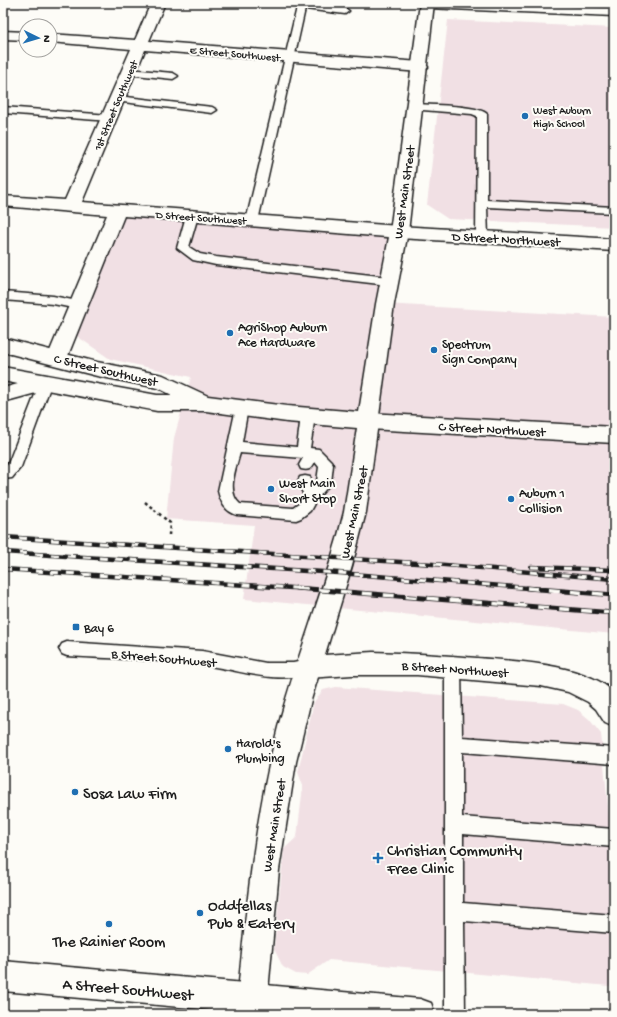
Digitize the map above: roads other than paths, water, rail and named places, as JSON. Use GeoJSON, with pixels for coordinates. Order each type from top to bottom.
{"type":"FeatureCollection","features":[{"type":"Feature","properties":{"kind":"street","name":"1st Street Southwest"},"geometry":{"type":"LineString","coordinates":[[71,207],[158,3]]}},
{"type":"Feature","properties":{"kind":"street"},"geometry":{"type":"LineString","coordinates":[[427,3],[529,6],[614,12]]}},
{"type":"Feature","properties":{"kind":"street","name":"West Main Street"},"geometry":{"type":"LineString","coordinates":[[251,1007],[268,842],[291,726],[308,667],[349,543],[355,512],[388,281],[399,232],[427,3]]}},
{"type":"Feature","properties":{"kind":"street"},"geometry":{"type":"LineString","coordinates":[[3,35],[18,36]]}},
{"type":"Feature","properties":{"kind":"street","name":"E Street Southwest"},"geometry":{"type":"LineString","coordinates":[[58,39],[420,67]]}},
{"type":"Feature","properties":{"kind":"street","name":"D Street Southwest"},"geometry":{"type":"LineString","coordinates":[[3,202],[399,232]]}},
{"type":"Feature","properties":{"kind":"street"},"geometry":{"type":"LineString","coordinates":[[56,358],[118,210]]}},
{"type":"Feature","properties":{"kind":"street","name":"D Street Northwest"},"geometry":{"type":"LineString","coordinates":[[399,232],[614,245]]}},
{"type":"Feature","properties":{"kind":"street","name":"C Street Southwest"},"geometry":{"type":"LineString","coordinates":[[3,345],[97,369],[163,382],[206,403]]}},
{"type":"Feature","properties":{"kind":"street","name":"C Street Southwest"},"geometry":{"type":"LineString","coordinates":[[3,374],[157,403],[206,403],[308,416],[369,421]]}},
{"type":"Feature","properties":{"kind":"street"},"geometry":{"type":"LineString","coordinates":[[3,395],[46,382]]}},
{"type":"Feature","properties":{"kind":"street","name":"C Street Northwest"},"geometry":{"type":"LineString","coordinates":[[369,421],[614,434]]}},
{"type":"Feature","properties":{"kind":"street","name":"B Street Northwest"},"geometry":{"type":"LineString","coordinates":[[308,667],[364,662],[453,666],[538,674],[572,682],[598,695],[614,715]]}},
{"type":"Feature","properties":{"kind":"street","name":"A Street Southwest"},"geometry":{"type":"LineString","coordinates":[[3,976],[251,1007],[420,1014]]}},
{"type":"Feature","properties":{"kind":"lane"},"geometry":{"type":"LineString","coordinates":[[252,221],[302,5],[345,10]]}},
{"type":"Feature","properties":{"kind":"lane"},"geometry":{"type":"LineString","coordinates":[[129,72],[173,76]]}},
{"type":"Feature","properties":{"kind":"lane"},"geometry":{"type":"LineString","coordinates":[[118,99],[212,110]]}},
{"type":"Feature","properties":{"kind":"lane"},"geometry":{"type":"LineString","coordinates":[[414,107],[473,111],[482,114],[482,237]]}},
{"type":"Feature","properties":{"kind":"lane"},"geometry":{"type":"LineString","coordinates":[[3,110],[110,118]]}},
{"type":"Feature","properties":{"kind":"lane"},"geometry":{"type":"LineString","coordinates":[[482,203],[614,210]]}},
{"type":"Feature","properties":{"kind":"lane"},"geometry":{"type":"LineString","coordinates":[[192,216],[183,248],[197,257],[216,261],[388,281]]}},
{"type":"Feature","properties":{"kind":"lane"},"geometry":{"type":"LineString","coordinates":[[3,296],[53,300],[78,305]]}},
{"type":"Feature","properties":{"kind":"lane"},"geometry":{"type":"LineString","coordinates":[[3,474],[8,474],[14,467],[46,382]]}},
{"type":"Feature","properties":{"kind":"lane"},"geometry":{"type":"LineString","coordinates":[[234,447],[308,457],[326,465],[324,483],[311,496],[305,507],[296,514],[237,509],[228,502],[225,491],[234,447],[242,408]]}},
{"type":"Feature","properties":{"kind":"lane"},"geometry":{"type":"LineString","coordinates":[[308,416],[308,457]]}},
{"type":"Feature","properties":{"kind":"lane"},"geometry":{"type":"LineString","coordinates":[[305,480],[311,496]]}},
{"type":"Feature","properties":{"kind":"lane","name":"B Street Southwest"},"geometry":{"type":"LineString","coordinates":[[67,649],[202,658],[266,670],[293,670],[308,667]]}},
{"type":"Feature","properties":{"kind":"lane"},"geometry":{"type":"LineString","coordinates":[[453,666],[455,1014]]}},
{"type":"Feature","properties":{"kind":"lane"},"geometry":{"type":"LineString","coordinates":[[453,744],[614,756]]}},
{"type":"Feature","properties":{"kind":"lane"},"geometry":{"type":"LineString","coordinates":[[454,825],[614,838]]}},
{"type":"Feature","properties":{"kind":"lane"},"geometry":{"type":"LineString","coordinates":[[454,911],[614,924]]}},
{"type":"Feature","properties":{"kind":"railway"},"geometry":{"type":"LineString","coordinates":[[3,537],[433,564],[614,579]]}},
{"type":"Feature","properties":{"kind":"railway"},"geometry":{"type":"LineString","coordinates":[[3,552],[339,573],[540,589]]}},
{"type":"Feature","properties":{"kind":"railway"},"geometry":{"type":"LineString","coordinates":[[531,567],[614,570]]}},
{"type":"Feature","properties":{"kind":"railway"},"geometry":{"type":"LineString","coordinates":[[3,569],[308,589]]}},
{"type":"Feature","properties":{"kind":"railway"},"geometry":{"type":"LineString","coordinates":[[296,588],[614,613]]}},
{"type":"Feature","properties":{"kind":"railway"},"geometry":{"type":"LineString","coordinates":[[527,588],[614,595]]}},
{"type":"Feature","properties":{"kind":"place","name":"West Auburn High School"},"geometry":{"type":"Point","coordinates":[525,116]}},
{"type":"Feature","properties":{"kind":"place","name":"AgriShop Auburn Ace Hardware"},"geometry":{"type":"Point","coordinates":[230,333]}},
{"type":"Feature","properties":{"kind":"place","name":"Spectrum Sign Company"},"geometry":{"type":"Point","coordinates":[434,350]}},
{"type":"Feature","properties":{"kind":"place","name":"West Main Short Stop"},"geometry":{"type":"Point","coordinates":[271,489]}},
{"type":"Feature","properties":{"kind":"place","name":"Auburn 1 Collision"},"geometry":{"type":"Point","coordinates":[511,499]}},
{"type":"Feature","properties":{"kind":"place","name":"Bay 6"},"geometry":{"type":"Point","coordinates":[76,627]}},
{"type":"Feature","properties":{"kind":"place","name":"Harold's Plumbing"},"geometry":{"type":"Point","coordinates":[228,749]}},
{"type":"Feature","properties":{"kind":"place","name":"Sosa Law Firm"},"geometry":{"type":"Point","coordinates":[75,792]}},
{"type":"Feature","properties":{"kind":"place","name":"Christian Community Free Clinic"},"geometry":{"type":"Point","coordinates":[378,858]}},
{"type":"Feature","properties":{"kind":"place","name":"Oddfellas Pub & Eatery"},"geometry":{"type":"Point","coordinates":[200,913]}},
{"type":"Feature","properties":{"kind":"place","name":"The Rainier Room"},"geometry":{"type":"Point","coordinates":[109,924]}}]}
